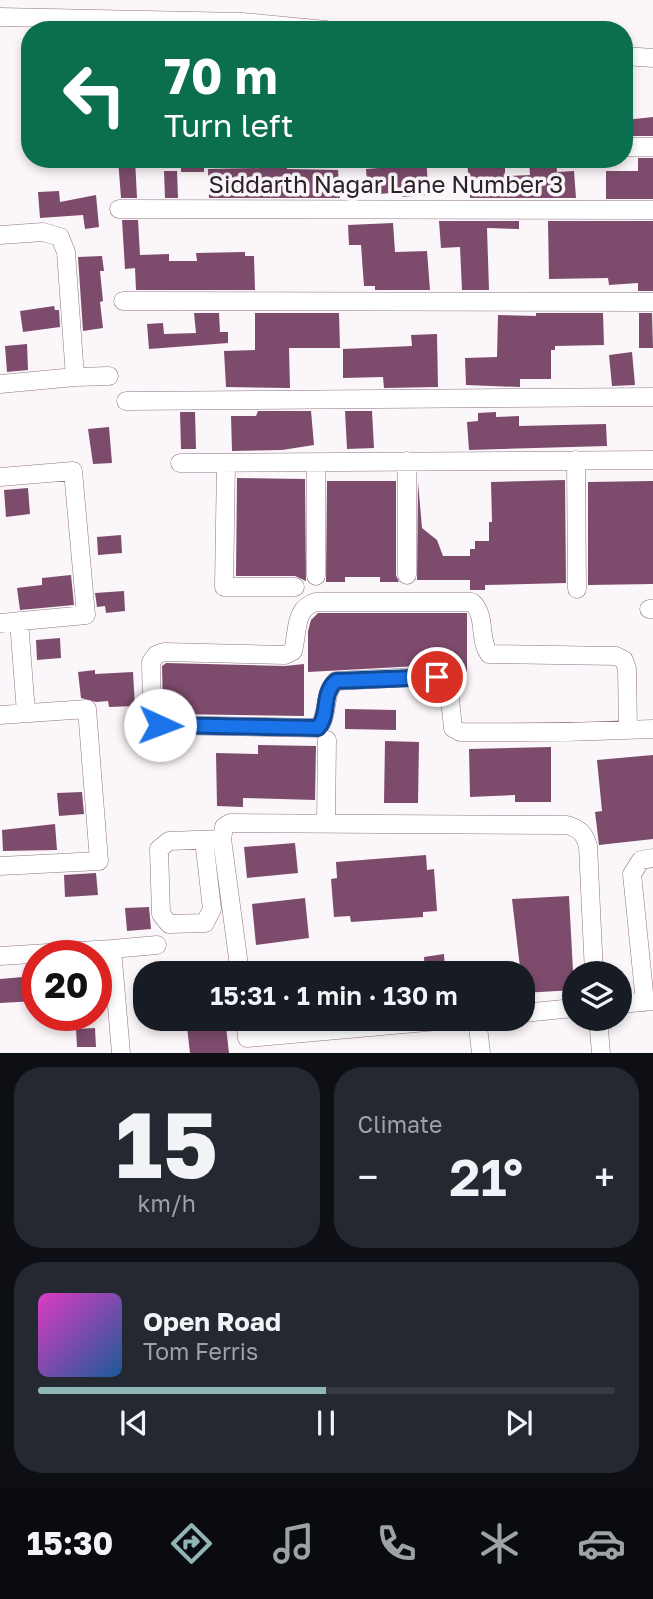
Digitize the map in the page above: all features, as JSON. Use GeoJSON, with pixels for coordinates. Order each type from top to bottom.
{"type":"FeatureCollection","features":[{"type":"Feature","properties":{"kind":"street"},"geometry":{"type":"LineString","coordinates":[[0,16],[202,21]]}},
{"type":"Feature","properties":{"kind":"street"},"geometry":{"type":"LineString","coordinates":[[633,57],[653,58]]}},
{"type":"Feature","properties":{"kind":"street"},"geometry":{"type":"LineString","coordinates":[[633,147],[653,147]]}},
{"type":"Feature","properties":{"kind":"street","name":"Siddarth Nagar Lane Number 3"},"geometry":{"type":"LineString","coordinates":[[119,209],[653,210]]}},
{"type":"Feature","properties":{"kind":"street"},"geometry":{"type":"LineString","coordinates":[[0,235],[43,232],[60,237],[66,252],[75,377]]}},
{"type":"Feature","properties":{"kind":"street"},"geometry":{"type":"LineString","coordinates":[[123,300],[653,302]]}},
{"type":"Feature","properties":{"kind":"street"},"geometry":{"type":"LineString","coordinates":[[0,384],[109,376]]}},
{"type":"Feature","properties":{"kind":"street"},"geometry":{"type":"LineString","coordinates":[[126,401],[653,397]]}},
{"type":"Feature","properties":{"kind":"street"},"geometry":{"type":"LineString","coordinates":[[576,460],[577,589]]}},
{"type":"Feature","properties":{"kind":"street"},"geometry":{"type":"LineString","coordinates":[[180,463],[653,460]]}},
{"type":"Feature","properties":{"kind":"street"},"geometry":{"type":"LineString","coordinates":[[407,461],[407,575]]}},
{"type":"Feature","properties":{"kind":"street"},"geometry":{"type":"LineString","coordinates":[[316,462],[316,576]]}},
{"type":"Feature","properties":{"kind":"street"},"geometry":{"type":"LineString","coordinates":[[226,463],[224,587],[295,587]]}},
{"type":"Feature","properties":{"kind":"street"},"geometry":{"type":"LineString","coordinates":[[0,477],[73,471],[86,615],[0,623]]}},
{"type":"Feature","properties":{"kind":"street"},"geometry":{"type":"LineString","coordinates":[[628,730],[627,669],[624,660],[616,656],[489,654],[485,648],[480,611],[472,602],[316,602],[301,611],[293,651],[285,654],[164,652],[156,655],[152,662],[152,709],[160,725],[318,728],[323,722],[326,693],[336,681],[437,677],[448,680],[453,728],[460,732],[628,730],[653,729]]}},
{"type":"Feature","properties":{"kind":"street"},"geometry":{"type":"LineString","coordinates":[[19,621],[26,713]]}},
{"type":"Feature","properties":{"kind":"street"},"geometry":{"type":"LineString","coordinates":[[0,715],[87,709],[99,861],[0,866]]}},
{"type":"Feature","properties":{"kind":"street"},"geometry":{"type":"LineString","coordinates":[[326,823],[327,740]]}},
{"type":"Feature","properties":{"kind":"street"},"geometry":{"type":"LineString","coordinates":[[213,839],[169,841],[159,849],[161,914],[169,925],[205,923],[210,917],[213,839],[230,823],[568,825],[584,835],[589,855],[593,961]]}},
{"type":"Feature","properties":{"kind":"street"},"geometry":{"type":"LineString","coordinates":[[213,839],[238,961]]}},
{"type":"Feature","properties":{"kind":"street"},"geometry":{"type":"LineString","coordinates":[[649,1002],[632,874],[641,860],[653,858]]}},
{"type":"Feature","properties":{"kind":"street"},"geometry":{"type":"LineString","coordinates":[[121,1053],[112,948],[157,945]]}},
{"type":"Feature","properties":{"kind":"street"},"geometry":{"type":"LineString","coordinates":[[0,956],[21,954]]}},
{"type":"Feature","properties":{"kind":"street"},"geometry":{"type":"LineString","coordinates":[[535,1012],[562,1009]]}},
{"type":"Feature","properties":{"kind":"street"},"geometry":{"type":"LineString","coordinates":[[248,1045],[364,1031]]}},
{"type":"Feature","properties":{"kind":"street"},"geometry":{"type":"LineString","coordinates":[[478,1031],[481,1053]]}},
{"type":"Feature","properties":{"kind":"street"},"geometry":{"type":"LineString","coordinates":[[599,1031],[601,1053]]}},
{"type":"Feature","properties":{"kind":"building"},"geometry":{"type":"Polygon","coordinates":[[[653,117],[653,136],[633,136],[633,119],[653,117]]]}},
{"type":"Feature","properties":{"kind":"building"},"geometry":{"type":"Polygon","coordinates":[[[638,158],[653,158],[653,199],[606,199],[606,171],[638,171],[638,158]]]}},
{"type":"Feature","properties":{"kind":"building"},"geometry":{"type":"Polygon","coordinates":[[[119,168],[135,168],[137,198],[121,198],[119,168]]]}},
{"type":"Feature","properties":{"kind":"building"},"geometry":{"type":"Polygon","coordinates":[[[181,168],[204,168],[204,172],[181,172],[181,168]]]}},
{"type":"Feature","properties":{"kind":"building"},"geometry":{"type":"Polygon","coordinates":[[[427,168],[429,195],[402,197],[402,192],[368,195],[366,169],[427,168]]]}},
{"type":"Feature","properties":{"kind":"building"},"geometry":{"type":"Polygon","coordinates":[[[468,168],[505,168],[505,176],[530,175],[530,168],[557,168],[557,172],[574,171],[576,198],[470,198],[468,168]]]}},
{"type":"Feature","properties":{"kind":"building"},"geometry":{"type":"Polygon","coordinates":[[[208,169],[338,170],[340,198],[209,198],[208,169]]]}},
{"type":"Feature","properties":{"kind":"building"},"geometry":{"type":"Polygon","coordinates":[[[164,171],[177,171],[178,198],[165,198],[164,171]]]}},
{"type":"Feature","properties":{"kind":"building"},"geometry":{"type":"Polygon","coordinates":[[[59,191],[60,202],[96,195],[99,227],[85,229],[83,215],[40,218],[38,192],[59,191]]]}},
{"type":"Feature","properties":{"kind":"building"},"geometry":{"type":"Polygon","coordinates":[[[122,220],[138,220],[140,255],[169,254],[169,261],[197,261],[196,253],[245,252],[245,256],[254,256],[255,290],[136,290],[135,268],[125,269],[122,220]]]}},
{"type":"Feature","properties":{"kind":"building"},"geometry":{"type":"Polygon","coordinates":[[[439,221],[519,221],[519,229],[487,228],[489,290],[462,290],[460,247],[441,248],[439,221]]]}},
{"type":"Feature","properties":{"kind":"building"},"geometry":{"type":"Polygon","coordinates":[[[548,221],[653,221],[653,291],[638,291],[638,283],[609,285],[608,278],[549,279],[548,221]]]}},
{"type":"Feature","properties":{"kind":"building"},"geometry":{"type":"Polygon","coordinates":[[[393,223],[395,252],[427,251],[430,290],[375,290],[375,286],[364,286],[361,245],[349,245],[348,225],[393,223]]]}},
{"type":"Feature","properties":{"kind":"building"},"geometry":{"type":"Polygon","coordinates":[[[102,256],[104,271],[100,271],[103,301],[100,302],[103,328],[83,331],[78,257],[102,256]]]}},
{"type":"Feature","properties":{"kind":"building"},"geometry":{"type":"Polygon","coordinates":[[[54,306],[55,310],[59,310],[60,327],[23,332],[20,311],[54,306]]]}},
{"type":"Feature","properties":{"kind":"building"},"geometry":{"type":"Polygon","coordinates":[[[194,313],[219,313],[220,332],[228,332],[228,343],[149,349],[147,324],[163,323],[164,334],[196,333],[194,313]]]}},
{"type":"Feature","properties":{"kind":"building"},"geometry":{"type":"Polygon","coordinates":[[[255,313],[339,313],[340,348],[289,348],[290,388],[226,387],[224,351],[255,350],[255,313]]]}},
{"type":"Feature","properties":{"kind":"building"},"geometry":{"type":"Polygon","coordinates":[[[536,313],[603,313],[604,345],[555,346],[555,350],[551,350],[551,379],[520,379],[520,387],[466,385],[465,358],[497,357],[498,315],[536,316],[536,313]]]}},
{"type":"Feature","properties":{"kind":"building"},"geometry":{"type":"Polygon","coordinates":[[[639,313],[652,313],[653,348],[639,348],[639,313]]]}},
{"type":"Feature","properties":{"kind":"building"},"geometry":{"type":"Polygon","coordinates":[[[437,334],[438,387],[384,388],[383,377],[343,378],[343,349],[412,346],[411,335],[437,334]]]}},
{"type":"Feature","properties":{"kind":"building"},"geometry":{"type":"Polygon","coordinates":[[[27,344],[28,370],[7,372],[5,346],[27,344]]]}},
{"type":"Feature","properties":{"kind":"building"},"geometry":{"type":"Polygon","coordinates":[[[632,352],[635,385],[612,386],[609,355],[632,352]]]}},
{"type":"Feature","properties":{"kind":"building"},"geometry":{"type":"Polygon","coordinates":[[[258,411],[311,411],[314,445],[282,450],[232,451],[231,416],[256,416],[258,411]]]}},
{"type":"Feature","properties":{"kind":"building"},"geometry":{"type":"Polygon","coordinates":[[[345,411],[372,411],[374,448],[347,449],[345,411]]]}},
{"type":"Feature","properties":{"kind":"building"},"geometry":{"type":"Polygon","coordinates":[[[180,412],[195,412],[196,449],[181,449],[180,412]]]}},
{"type":"Feature","properties":{"kind":"building"},"geometry":{"type":"Polygon","coordinates":[[[496,412],[496,417],[519,416],[519,426],[606,424],[607,446],[469,450],[467,422],[478,421],[478,413],[496,412]]]}},
{"type":"Feature","properties":{"kind":"building"},"geometry":{"type":"Polygon","coordinates":[[[109,427],[112,463],[93,464],[88,429],[109,427]]]}},
{"type":"Feature","properties":{"kind":"building"},"geometry":{"type":"Polygon","coordinates":[[[237,478],[305,479],[306,581],[295,576],[236,576],[237,478]]]}},
{"type":"Feature","properties":{"kind":"building"},"geometry":{"type":"Polygon","coordinates":[[[565,480],[566,583],[485,585],[485,590],[470,590],[470,580],[417,580],[418,482],[422,528],[437,540],[443,556],[470,556],[470,549],[475,549],[475,541],[489,541],[489,522],[492,522],[491,482],[565,480]]]}},
{"type":"Feature","properties":{"kind":"building"},"geometry":{"type":"Polygon","coordinates":[[[327,481],[396,481],[396,575],[399,582],[380,582],[380,577],[345,577],[345,582],[326,582],[327,481]]]}},
{"type":"Feature","properties":{"kind":"building"},"geometry":{"type":"Polygon","coordinates":[[[653,481],[653,584],[588,585],[588,482],[653,481]]]}},
{"type":"Feature","properties":{"kind":"building"},"geometry":{"type":"Polygon","coordinates":[[[28,488],[30,514],[6,517],[4,490],[28,488]]]}},
{"type":"Feature","properties":{"kind":"building"},"geometry":{"type":"Polygon","coordinates":[[[121,535],[122,553],[98,555],[97,537],[121,535]]]}},
{"type":"Feature","properties":{"kind":"building"},"geometry":{"type":"Polygon","coordinates":[[[71,575],[74,605],[20,610],[17,588],[42,585],[42,578],[71,575]]]}},
{"type":"Feature","properties":{"kind":"building"},"geometry":{"type":"Polygon","coordinates":[[[124,591],[125,611],[106,613],[105,606],[97,607],[95,593],[124,591]]]}},
{"type":"Feature","properties":{"kind":"building"},"geometry":{"type":"Polygon","coordinates":[[[318,613],[467,613],[467,672],[455,672],[436,665],[308,672],[308,631],[311,620],[318,613]]]}},
{"type":"Feature","properties":{"kind":"building"},"geometry":{"type":"Polygon","coordinates":[[[60,638],[61,658],[37,660],[36,640],[60,638]]]}},
{"type":"Feature","properties":{"kind":"building"},"geometry":{"type":"Polygon","coordinates":[[[166,663],[285,666],[304,664],[304,716],[167,714],[163,706],[162,666],[166,663]]]}},
{"type":"Feature","properties":{"kind":"building"},"geometry":{"type":"Polygon","coordinates":[[[95,670],[95,674],[133,672],[135,706],[109,707],[108,701],[96,702],[81,698],[78,672],[95,670]]]}},
{"type":"Feature","properties":{"kind":"building"},"geometry":{"type":"Polygon","coordinates":[[[345,709],[396,710],[396,730],[345,729],[345,709]]]}},
{"type":"Feature","properties":{"kind":"building"},"geometry":{"type":"Polygon","coordinates":[[[385,741],[419,742],[418,803],[384,803],[385,741]]]}},
{"type":"Feature","properties":{"kind":"building"},"geometry":{"type":"Polygon","coordinates":[[[258,745],[316,746],[315,800],[243,798],[243,807],[217,806],[216,753],[258,754],[258,745]]]}},
{"type":"Feature","properties":{"kind":"building"},"geometry":{"type":"Polygon","coordinates":[[[551,747],[551,802],[515,802],[515,795],[470,797],[469,749],[551,747]]]}},
{"type":"Feature","properties":{"kind":"building"},"geometry":{"type":"Polygon","coordinates":[[[653,755],[653,839],[599,845],[595,812],[602,811],[597,760],[653,755]]]}},
{"type":"Feature","properties":{"kind":"building"},"geometry":{"type":"Polygon","coordinates":[[[82,792],[84,814],[59,816],[57,793],[82,792]]]}},
{"type":"Feature","properties":{"kind":"building"},"geometry":{"type":"Polygon","coordinates":[[[55,824],[57,850],[3,851],[2,830],[55,824]]]}},
{"type":"Feature","properties":{"kind":"building"},"geometry":{"type":"Polygon","coordinates":[[[295,843],[298,873],[247,878],[244,847],[295,843]]]}},
{"type":"Feature","properties":{"kind":"building"},"geometry":{"type":"Polygon","coordinates":[[[426,855],[427,870],[434,869],[437,911],[423,912],[423,917],[351,922],[350,916],[334,917],[331,879],[337,878],[336,862],[426,855]]]}},
{"type":"Feature","properties":{"kind":"building"},"geometry":{"type":"Polygon","coordinates":[[[96,873],[98,895],[65,897],[64,875],[96,873]]]}},
{"type":"Feature","properties":{"kind":"building"},"geometry":{"type":"Polygon","coordinates":[[[569,896],[572,961],[562,961],[562,991],[535,992],[535,961],[519,961],[512,899],[569,896]]]}},
{"type":"Feature","properties":{"kind":"building"},"geometry":{"type":"Polygon","coordinates":[[[305,898],[309,938],[256,945],[252,904],[305,898]]]}},
{"type":"Feature","properties":{"kind":"building"},"geometry":{"type":"Polygon","coordinates":[[[149,907],[151,929],[127,931],[125,908],[149,907]]]}},
{"type":"Feature","properties":{"kind":"building"},"geometry":{"type":"Polygon","coordinates":[[[444,954],[444,961],[424,961],[424,957],[444,954]]]}},
{"type":"Feature","properties":{"kind":"building"},"geometry":{"type":"Polygon","coordinates":[[[21,977],[21,1002],[0,1003],[0,979],[21,977]]]}},
{"type":"Feature","properties":{"kind":"building"},"geometry":{"type":"Polygon","coordinates":[[[76,1031],[95,1031],[96,1047],[77,1047],[76,1031]]]}},
{"type":"Feature","properties":{"kind":"building"},"geometry":{"type":"Polygon","coordinates":[[[187,1031],[226,1031],[229,1053],[190,1053],[187,1031]]]}},
{"type":"Feature","properties":{"kind":"route"},"geometry":{"type":"LineString","coordinates":[[160,725],[318,728],[323,722],[326,693],[336,681],[437,677]]}}]}
